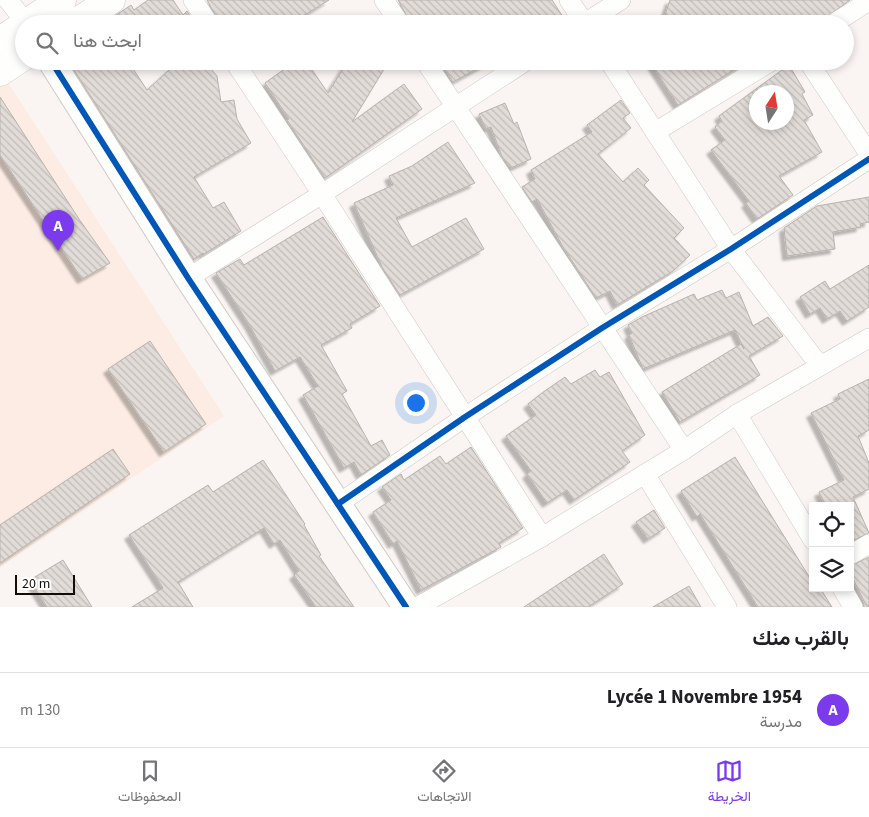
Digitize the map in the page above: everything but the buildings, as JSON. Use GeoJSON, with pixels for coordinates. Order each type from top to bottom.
{"type":"FeatureCollection","features":[{"type":"Feature","properties":{"kind":"main road"},"geometry":{"type":"LineString","coordinates":[[40,15],[62,0]]}},
{"type":"Feature","properties":{"kind":"main road"},"geometry":{"type":"LineString","coordinates":[[88,15],[111,0]]}},
{"type":"Feature","properties":{"kind":"main road"},"geometry":{"type":"LineString","coordinates":[[0,41],[15,31]]}},
{"type":"Feature","properties":{"kind":"main road"},"geometry":{"type":"LineString","coordinates":[[0,72],[15,62]]}},
{"type":"Feature","properties":{"kind":"street"},"geometry":{"type":"LineString","coordinates":[[8,0],[19,15]]}},
{"type":"Feature","properties":{"kind":"street"},"geometry":{"type":"LineString","coordinates":[[193,0],[203,15]]}},
{"type":"Feature","properties":{"kind":"street"},"geometry":{"type":"LineString","coordinates":[[384,0],[394,15]]}},
{"type":"Feature","properties":{"kind":"street"},"geometry":{"type":"LineString","coordinates":[[569,0],[579,15]]}},
{"type":"Feature","properties":{"kind":"street"},"geometry":{"type":"LineString","coordinates":[[597,15],[621,0]]}},
{"type":"Feature","properties":{"kind":"street"},"geometry":{"type":"LineString","coordinates":[[848,15],[869,2]]}},
{"type":"Feature","properties":{"kind":"street"},"geometry":{"type":"LineString","coordinates":[[57,70],[188,278],[406,607]]}},
{"type":"Feature","properties":{"kind":"street"},"geometry":{"type":"LineString","coordinates":[[240,70],[322,194],[542,537]]}},
{"type":"Feature","properties":{"kind":"street"},"geometry":{"type":"LineString","coordinates":[[431,70],[684,450]]}},
{"type":"Feature","properties":{"kind":"street"},"geometry":{"type":"LineString","coordinates":[[188,278],[322,194],[512,70]]}},
{"type":"Feature","properties":{"kind":"street"},"geometry":{"type":"LineString","coordinates":[[616,70],[731,249],[820,366]]}},
{"type":"Feature","properties":{"kind":"street"},"geometry":{"type":"LineString","coordinates":[[655,132],[757,70]]}},
{"type":"Feature","properties":{"kind":"street"},"geometry":{"type":"LineString","coordinates":[[814,70],[869,154]]}},
{"type":"Feature","properties":{"kind":"street"},"geometry":{"type":"LineString","coordinates":[[338,504],[465,417],[602,328],[731,249],[869,159]]}},
{"type":"Feature","properties":{"kind":"street"},"geometry":{"type":"LineString","coordinates":[[417,607],[542,537],[684,450],[737,414],[869,338]]}},
{"type":"Feature","properties":{"kind":"street"},"geometry":{"type":"LineString","coordinates":[[737,414],[809,533]]}},
{"type":"Feature","properties":{"kind":"street"},"geometry":{"type":"LineString","coordinates":[[645,474],[727,607]]}},
{"type":"Feature","properties":{"kind":"street"},"geometry":{"type":"LineString","coordinates":[[854,553],[869,544]]}},
{"type":"Feature","properties":{"kind":"shaded area"},"geometry":{"type":"Polygon","coordinates":[[[7,81],[224,416],[0,567],[0,86],[7,81]]]}},
{"type":"Feature","properties":{"kind":"cycle path"},"geometry":{"type":"LineString","coordinates":[[57,70],[188,278],[406,607]]}},
{"type":"Feature","properties":{"kind":"cycle path"},"geometry":{"type":"LineString","coordinates":[[338,504],[465,417],[602,328],[731,249],[869,159]]}},
{"type":"Feature","properties":{"kind":"place","name":"Lycée 1 Novembre 1954"},"geometry":{"type":"Point","coordinates":[58,251]}}]}
